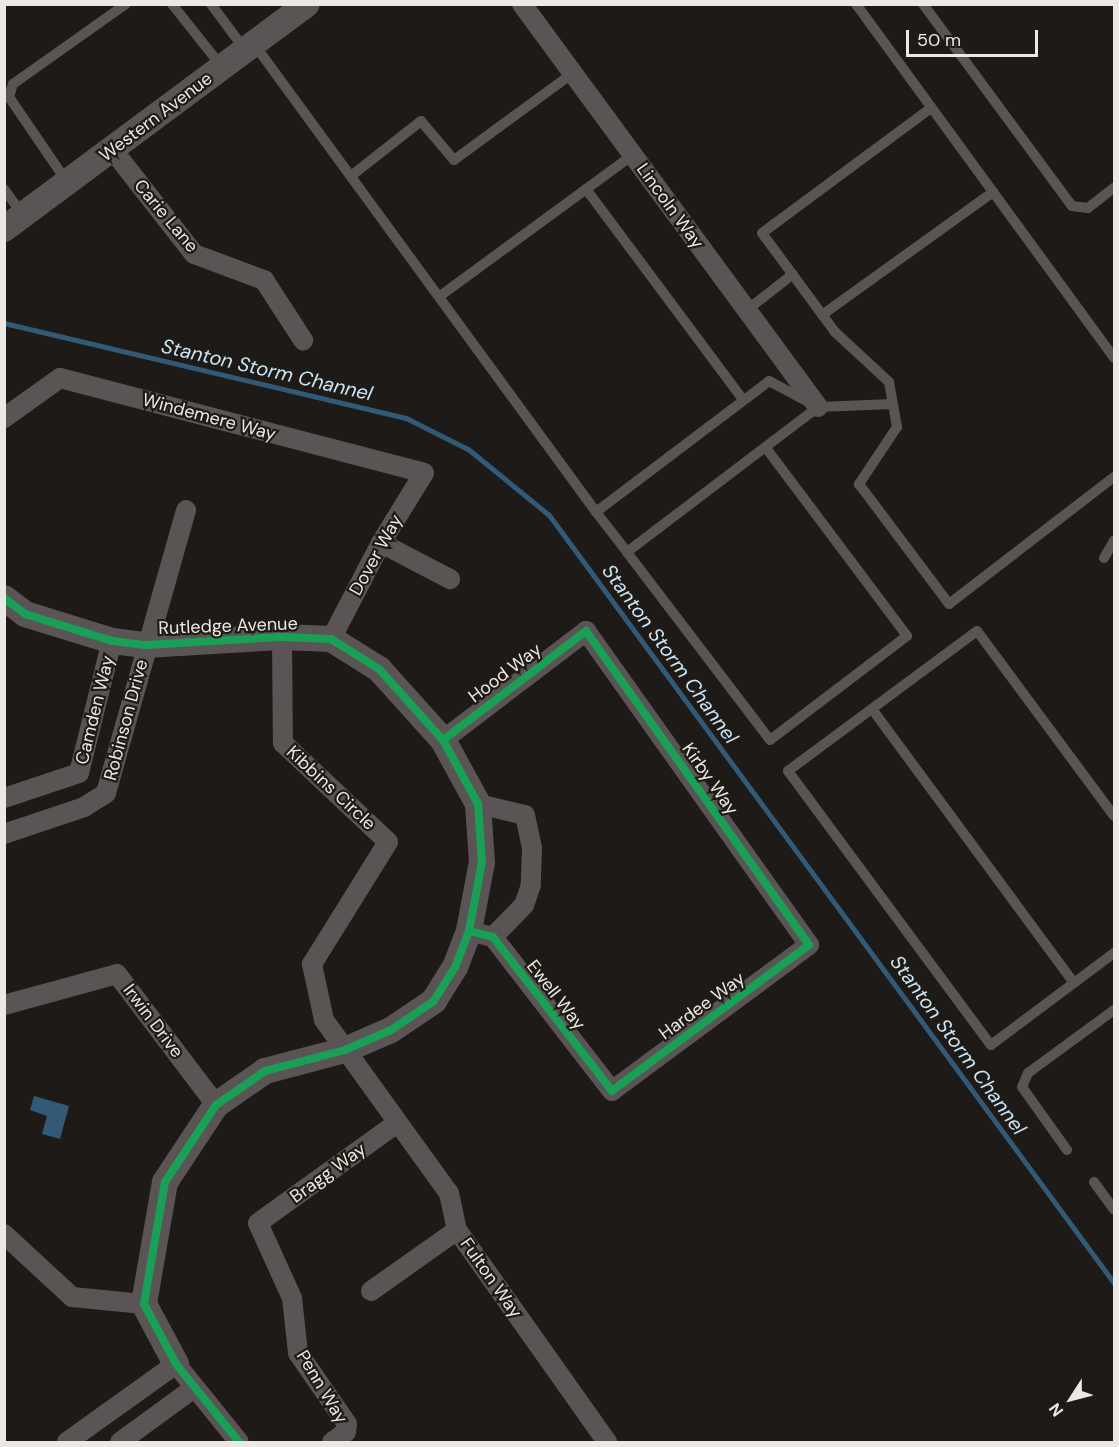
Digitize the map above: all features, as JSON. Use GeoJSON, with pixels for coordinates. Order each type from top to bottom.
{"type":"FeatureCollection","features":[{"type":"Feature","properties":{"kind":"street","name":"Western Avenue"},"geometry":{"type":"LineString","coordinates":[[14,222],[307,4]]}},
{"type":"Feature","properties":{"kind":"street","name":"Lincoln Way"},"geometry":{"type":"LineString","coordinates":[[522,4],[818,407]]}},
{"type":"Feature","properties":{"kind":"street","name":"Carie Lane"},"geometry":{"type":"LineString","coordinates":[[112,149],[194,254],[264,280],[303,340]]}},
{"type":"Feature","properties":{"kind":"street","name":"Windemere Way"},"geometry":{"type":"LineString","coordinates":[[4,418],[60,378],[424,473]]}},
{"type":"Feature","properties":{"kind":"street","name":"Dover Way"},"geometry":{"type":"LineString","coordinates":[[331,639],[381,543],[424,473]]}},
{"type":"Feature","properties":{"kind":"street","name":"Robinson Drive"},"geometry":{"type":"LineString","coordinates":[[4,834],[84,807],[106,793],[186,510]]}},
{"type":"Feature","properties":{"kind":"street"},"geometry":{"type":"LineString","coordinates":[[381,543],[450,579]]}},
{"type":"Feature","properties":{"kind":"street","name":"Rutledge Avenue"},"geometry":{"type":"LineString","coordinates":[[4,598],[25,614],[112,641],[146,645],[282,637],[331,639],[379,669],[442,740],[478,804],[482,862],[481,934],[455,967],[434,1001],[391,1030],[345,1050],[265,1071],[216,1105],[165,1182],[144,1304]]}},
{"type":"Feature","properties":{"kind":"street","name":"Hood Way"},"geometry":{"type":"LineString","coordinates":[[442,740],[586,631]]}},
{"type":"Feature","properties":{"kind":"street","name":"Kirby Way"},"geometry":{"type":"LineString","coordinates":[[586,631],[809,945]]}},
{"type":"Feature","properties":{"kind":"street","name":"Kibbins Circle"},"geometry":{"type":"LineString","coordinates":[[282,637],[283,743],[388,842],[312,964],[324,1020],[345,1050]]}},
{"type":"Feature","properties":{"kind":"street","name":"Camden Way"},"geometry":{"type":"LineString","coordinates":[[4,798],[80,773],[112,641]]}},
{"type":"Feature","properties":{"kind":"street"},"geometry":{"type":"LineString","coordinates":[[478,804],[525,815],[532,848],[531,885],[524,905],[481,934]]}},
{"type":"Feature","properties":{"kind":"street","name":"Ewell Way"},"geometry":{"type":"LineString","coordinates":[[481,934],[612,1090]]}},
{"type":"Feature","properties":{"kind":"street","name":"Hardee Way"},"geometry":{"type":"LineString","coordinates":[[612,1090],[809,945]]}},
{"type":"Feature","properties":{"kind":"street","name":"Irwin Drive"},"geometry":{"type":"LineString","coordinates":[[4,1005],[117,974],[216,1105]]}},
{"type":"Feature","properties":{"kind":"street","name":"Fulton Way"},"geometry":{"type":"LineString","coordinates":[[345,1050],[449,1193],[457,1230],[607,1443]]}},
{"type":"Feature","properties":{"kind":"street","name":"Bragg Way"},"geometry":{"type":"LineString","coordinates":[[258,1223],[397,1123]]}},
{"type":"Feature","properties":{"kind":"street","name":"Penn Way"},"geometry":{"type":"LineString","coordinates":[[258,1223],[292,1298],[298,1353],[347,1424],[346,1432],[332,1443]]}},
{"type":"Feature","properties":{"kind":"street"},"geometry":{"type":"LineString","coordinates":[[371,1291],[457,1230]]}},
{"type":"Feature","properties":{"kind":"street"},"geometry":{"type":"LineString","coordinates":[[4,1234],[72,1297],[144,1304],[176,1364],[239,1443]]}},
{"type":"Feature","properties":{"kind":"street"},"geometry":{"type":"LineString","coordinates":[[67,1443],[176,1364]]}},
{"type":"Feature","properties":{"kind":"street"},"geometry":{"type":"LineString","coordinates":[[120,1443],[195,1388]]}},
{"type":"Feature","properties":{"kind":"lane"},"geometry":{"type":"LineString","coordinates":[[67,182],[9,96],[13,84],[126,4]]}},
{"type":"Feature","properties":{"kind":"lane"},"geometry":{"type":"LineString","coordinates":[[172,4],[222,67]]}},
{"type":"Feature","properties":{"kind":"lane"},"geometry":{"type":"LineString","coordinates":[[211,4],[250,47],[351,176],[596,512],[770,740],[907,636],[766,448]]}},
{"type":"Feature","properties":{"kind":"lane"},"geometry":{"type":"LineString","coordinates":[[856,4],[1114,358]]}},
{"type":"Feature","properties":{"kind":"lane"},"geometry":{"type":"LineString","coordinates":[[923,4],[1072,207],[1088,208],[1114,188]]}},
{"type":"Feature","properties":{"kind":"lane"},"geometry":{"type":"LineString","coordinates":[[351,176],[421,121],[454,160],[573,73]]}},
{"type":"Feature","properties":{"kind":"lane"},"geometry":{"type":"LineString","coordinates":[[931,108],[762,233],[835,332],[889,382],[897,427],[859,484],[949,604],[1114,477]]}},
{"type":"Feature","properties":{"kind":"lane"},"geometry":{"type":"LineString","coordinates":[[440,296],[633,155]]}},
{"type":"Feature","properties":{"kind":"lane"},"geometry":{"type":"LineString","coordinates":[[4,189],[14,222]]}},
{"type":"Feature","properties":{"kind":"lane"},"geometry":{"type":"LineString","coordinates":[[586,189],[743,400]]}},
{"type":"Feature","properties":{"kind":"lane"},"geometry":{"type":"LineString","coordinates":[[822,315],[993,192]]}},
{"type":"Feature","properties":{"kind":"lane"},"geometry":{"type":"LineString","coordinates":[[747,310],[793,274]]}},
{"type":"Feature","properties":{"kind":"lane"},"geometry":{"type":"LineString","coordinates":[[596,512],[769,381],[818,407],[893,404]]}},
{"type":"Feature","properties":{"kind":"lane"},"geometry":{"type":"LineString","coordinates":[[627,552],[818,407]]}},
{"type":"Feature","properties":{"kind":"lane"},"geometry":{"type":"LineString","coordinates":[[1104,558],[1114,541]]}},
{"type":"Feature","properties":{"kind":"lane"},"geometry":{"type":"LineString","coordinates":[[1114,816],[977,631],[788,771],[991,1045],[1114,953]]}},
{"type":"Feature","properties":{"kind":"lane"},"geometry":{"type":"LineString","coordinates":[[872,709],[1074,983]]}},
{"type":"Feature","properties":{"kind":"lane"},"geometry":{"type":"LineString","coordinates":[[1067,1150],[1022,1087],[1028,1073],[1114,1010]]}},
{"type":"Feature","properties":{"kind":"lane"},"geometry":{"type":"LineString","coordinates":[[1094,1182],[1114,1210]]}},
{"type":"Feature","properties":{"kind":"water"},"geometry":{"type":"Polygon","coordinates":[[[34,1096],[69,1106],[60,1139],[42,1134],[47,1116],[30,1110],[34,1096]]]}},
{"type":"Feature","properties":{"kind":"waterway","name":"Stanton Storm Channel"},"geometry":{"type":"LineString","coordinates":[[4,323],[406,418],[468,449],[549,515],[1114,1283]]}},
{"type":"Feature","properties":{"kind":"cycle path"},"geometry":{"type":"LineString","coordinates":[[4,598],[25,614],[112,641],[146,645],[282,637],[331,639],[379,669],[443,740],[478,804],[482,862],[469,931],[455,967],[434,1001],[391,1030],[345,1050],[265,1071],[216,1105],[165,1182],[144,1304],[176,1364],[239,1442]]}},
{"type":"Feature","properties":{"kind":"cycle path"},"geometry":{"type":"LineString","coordinates":[[443,740],[586,631],[809,945],[612,1091],[493,937],[469,931]]}}]}
